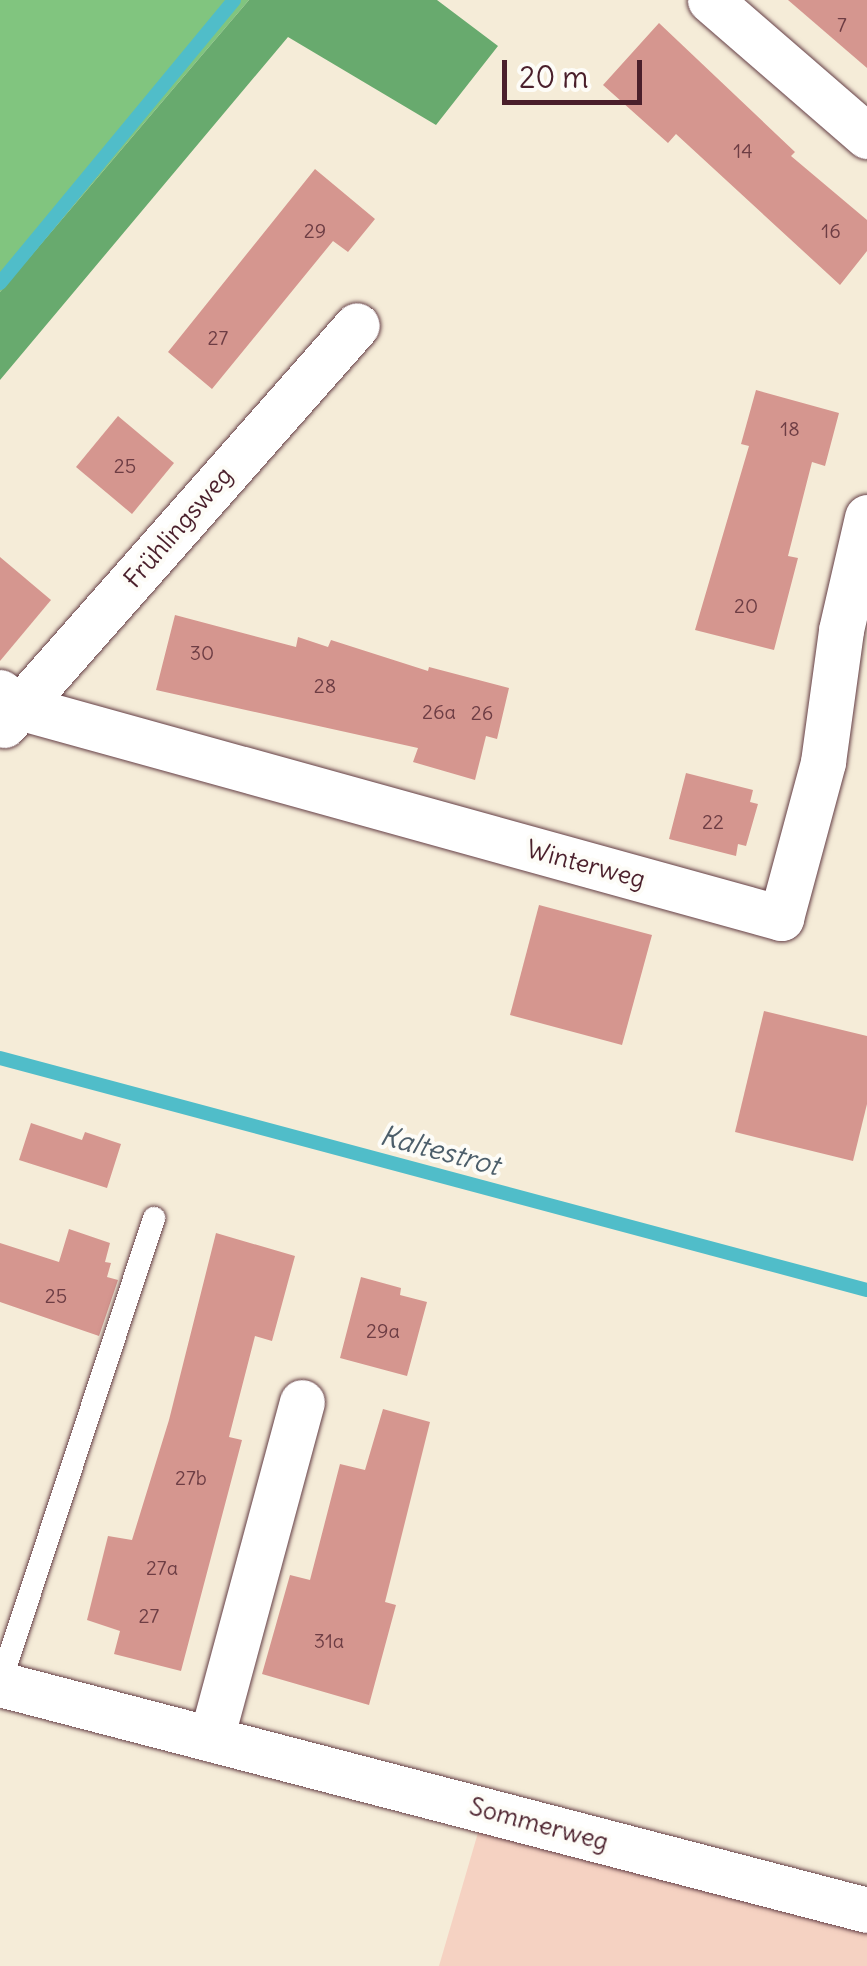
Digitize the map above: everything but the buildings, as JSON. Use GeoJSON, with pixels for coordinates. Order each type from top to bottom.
{"type":"FeatureCollection","features":[{"type":"Feature","properties":{"kind":"street"},"geometry":{"type":"LineString","coordinates":[[710,0],[867,136]]}},
{"type":"Feature","properties":{"kind":"street","name":"Frühlingsweg"},"geometry":{"type":"LineString","coordinates":[[6,710],[356,325]]}},
{"type":"Feature","properties":{"kind":"street","name":"Winterweg"},"geometry":{"type":"LineString","coordinates":[[6,710],[781,918],[823,762],[842,630],[867,517]]}},
{"type":"Feature","properties":{"kind":"street"},"geometry":{"type":"LineString","coordinates":[[211,1739],[302,1402]]}},
{"type":"Feature","properties":{"kind":"street","name":"Sommerweg"},"geometry":{"type":"LineString","coordinates":[[0,1684],[867,1910]]}},
{"type":"Feature","properties":{"kind":"lane"},"geometry":{"type":"LineString","coordinates":[[0,1684],[154,1218]]}},
{"type":"Feature","properties":{"kind":"shaded area"},"geometry":{"type":"Polygon","coordinates":[[[482,1819],[867,1924],[867,1966],[439,1966],[482,1819]]]}},
{"type":"Feature","properties":{"kind":"green space"},"geometry":{"type":"Polygon","coordinates":[[[0,0],[249,0],[0,292],[0,0]]]}},
{"type":"Feature","properties":{"kind":"green space"},"geometry":{"type":"Polygon","coordinates":[[[249,0],[437,0],[498,46],[436,125],[288,37],[0,380],[0,292],[249,0]]]}},
{"type":"Feature","properties":{"kind":"waterway"},"geometry":{"type":"LineString","coordinates":[[0,283],[234,0]]}},
{"type":"Feature","properties":{"kind":"waterway","name":"Kaltestrot"},"geometry":{"type":"LineString","coordinates":[[0,1058],[867,1290]]}}]}
